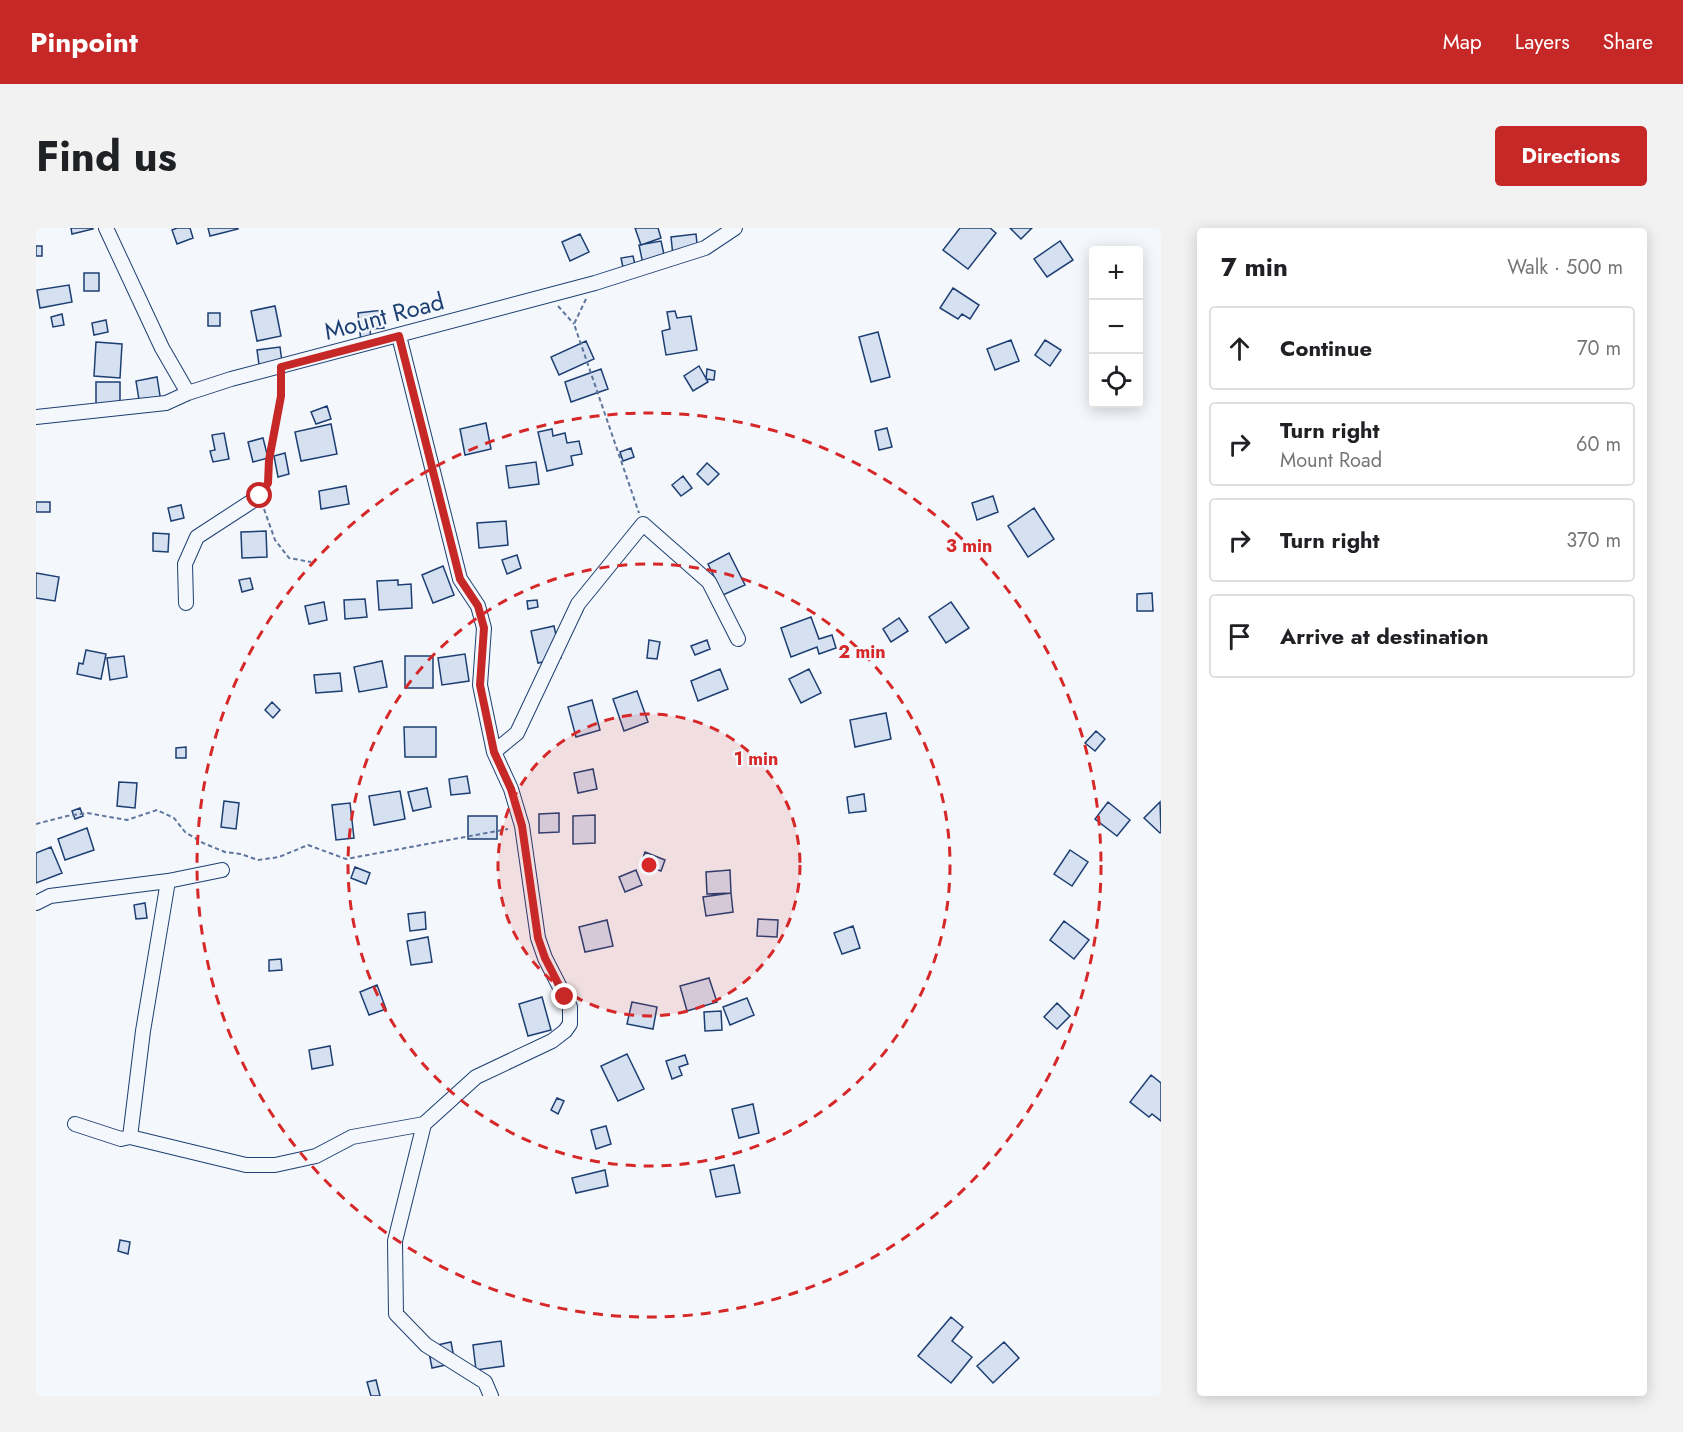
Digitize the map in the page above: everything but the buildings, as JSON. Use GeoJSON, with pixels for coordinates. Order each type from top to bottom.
{"type":"FeatureCollection","features":[{"type":"Feature","properties":{"kind":"street"},"geometry":{"type":"LineString","coordinates":[[106,228],[162,348],[188,393]]}},
{"type":"Feature","properties":{"kind":"street","name":"Mount Road"},"geometry":{"type":"LineString","coordinates":[[36,417],[166,403],[188,393],[281,367],[595,284],[705,248],[735,228]]}},
{"type":"Feature","properties":{"kind":"street"},"geometry":{"type":"LineString","coordinates":[[75,1124],[121,1139],[130,1137],[246,1165],[275,1165],[316,1156],[352,1137],[424,1124],[476,1077],[552,1041],[570,1024],[570,1007],[545,958],[538,938],[522,826],[511,789],[494,752],[480,685],[484,628],[478,606],[460,579],[399,336]]}},
{"type":"Feature","properties":{"kind":"street"},"geometry":{"type":"LineString","coordinates":[[186,603],[185,564],[197,537],[260,496]]}},
{"type":"Feature","properties":{"kind":"street"},"geometry":{"type":"LineString","coordinates":[[494,752],[517,733],[579,604],[643,524],[709,582],[738,639]]}},
{"type":"Feature","properties":{"kind":"street"},"geometry":{"type":"LineString","coordinates":[[36,903],[50,896],[168,881],[222,870]]}},
{"type":"Feature","properties":{"kind":"street"},"geometry":{"type":"LineString","coordinates":[[130,1137],[143,1031],[168,881]]}},
{"type":"Feature","properties":{"kind":"street"},"geometry":{"type":"LineString","coordinates":[[424,1124],[395,1241],[396,1314],[426,1345],[486,1382],[491,1396]]}},
{"type":"Feature","properties":{"kind":"path"},"geometry":{"type":"LineString","coordinates":[[574,324],[595,284]]}},
{"type":"Feature","properties":{"kind":"path"},"geometry":{"type":"LineString","coordinates":[[549,296],[574,324],[643,524]]}},
{"type":"Feature","properties":{"kind":"path"},"geometry":{"type":"LineString","coordinates":[[281,367],[281,396],[269,460],[268,483],[260,496],[275,540],[289,558],[311,562]]}},
{"type":"Feature","properties":{"kind":"path"},"geometry":{"type":"LineString","coordinates":[[36,824],[87,813],[127,820],[157,810],[174,818],[185,832],[202,843],[225,852],[241,854],[258,860],[279,856],[308,845],[345,858],[522,826]]}},
{"type":"Feature","properties":{"kind":"route"},"geometry":{"type":"LineString","coordinates":[[260,496],[268,483],[269,460],[281,396],[281,367],[399,336],[460,579],[478,606],[484,628],[480,685],[494,752],[511,789],[522,826],[538,938],[545,958],[565,997]]}}]}
